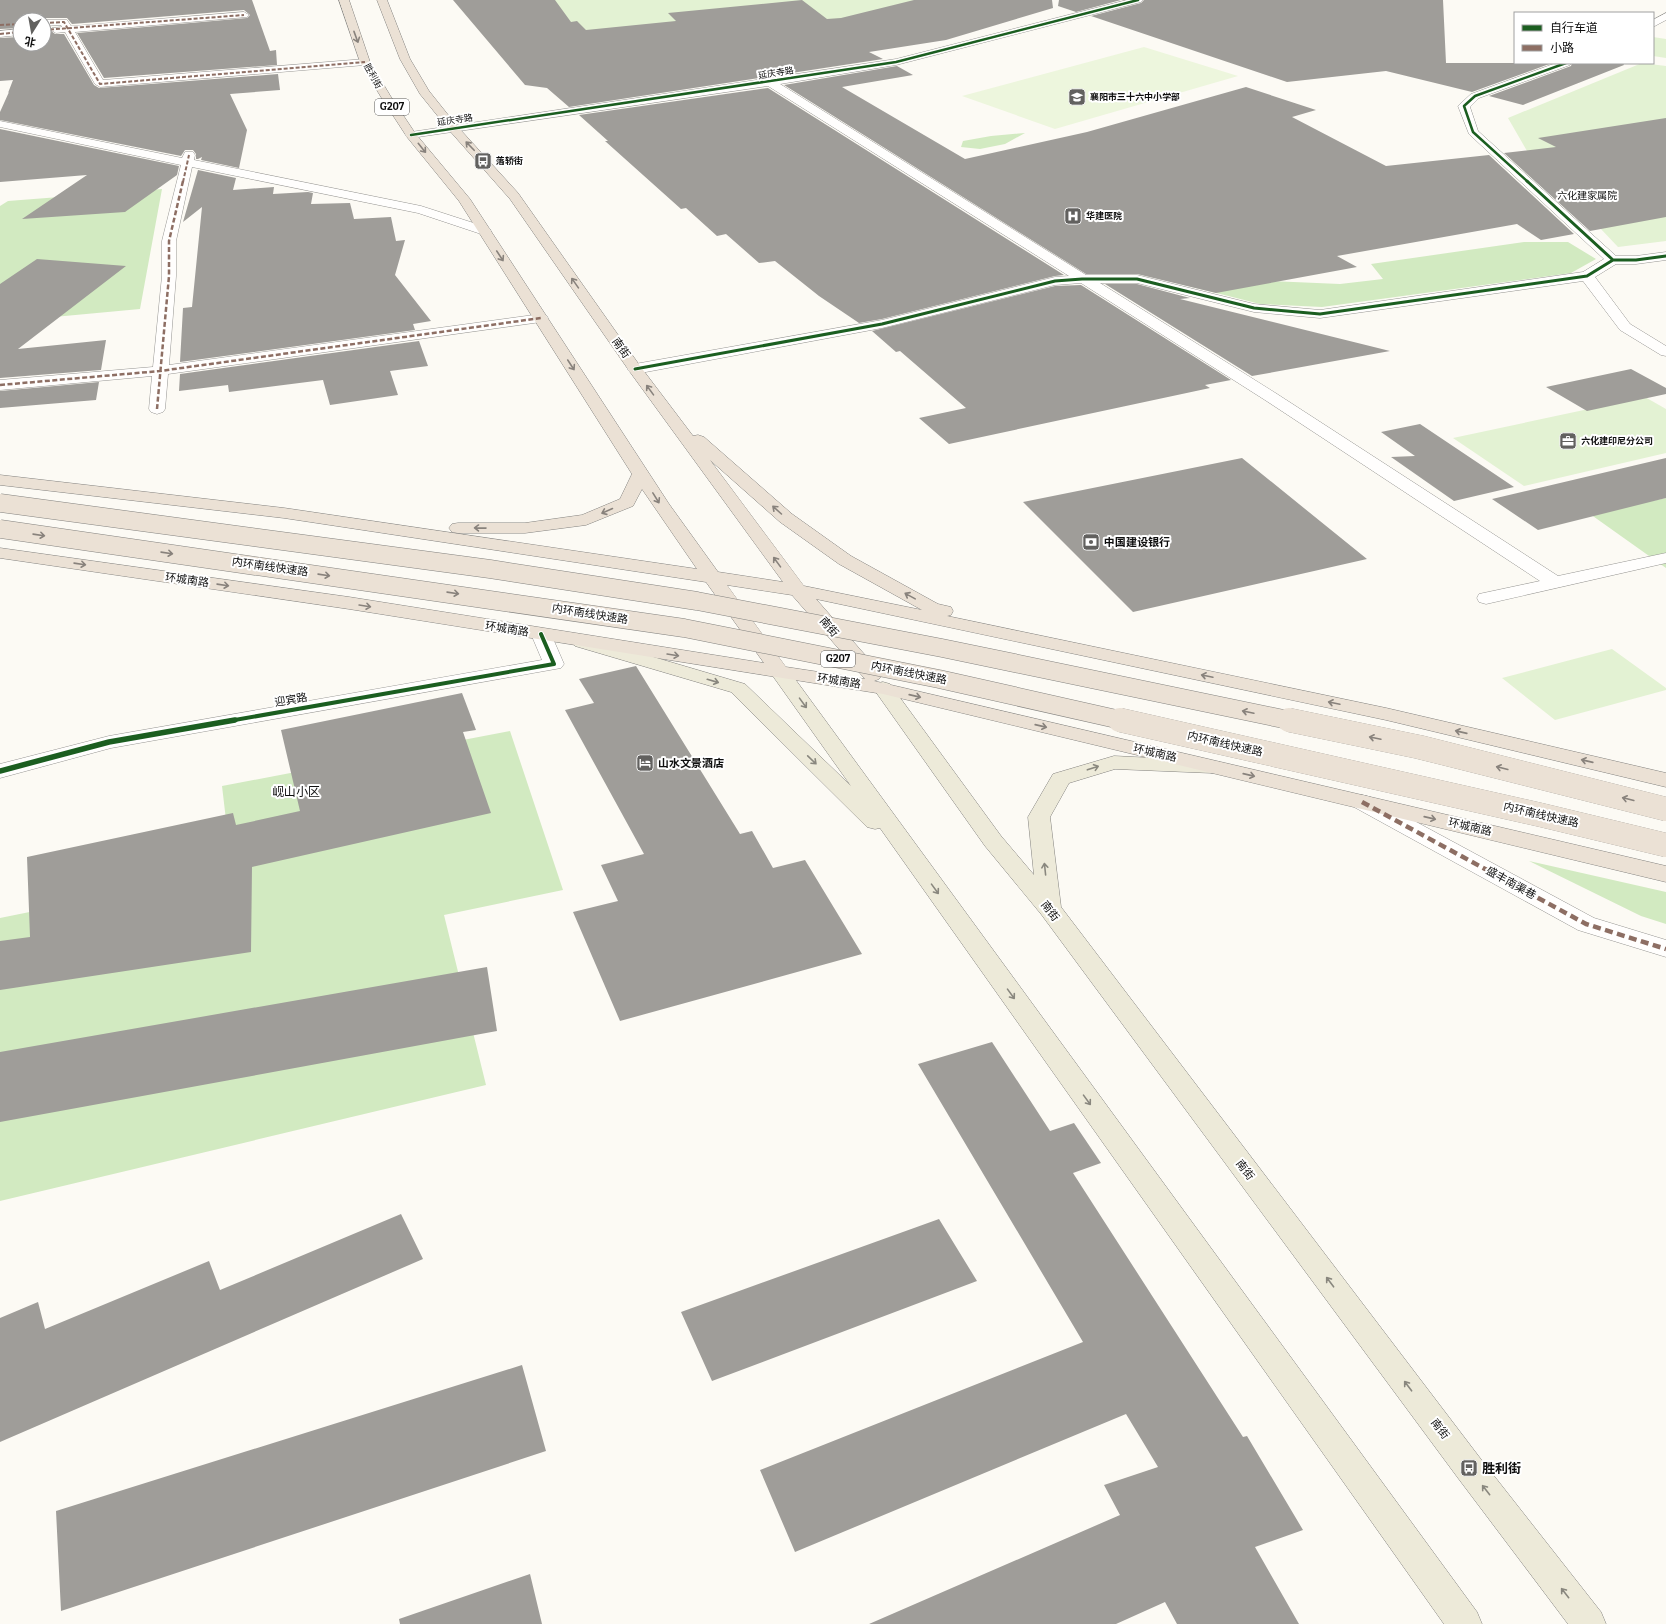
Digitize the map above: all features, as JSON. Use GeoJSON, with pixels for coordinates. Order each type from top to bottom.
{"type":"FeatureCollection","features":[{"type":"Feature","properties":{"kind":"highway","name":"胜利街"},"geometry":{"type":"LineString","coordinates":[[344,0],[365,62],[386,97],[411,135],[464,199],[484,231]]}},
{"type":"Feature","properties":{"kind":"highway","name":"南街"},"geometry":{"type":"LineString","coordinates":[[382,0],[405,59],[424,92],[453,128],[514,196],[635,369],[798,590],[883,688]]}},
{"type":"Feature","properties":{"kind":"highway","name":"G207"},"geometry":{"type":"LineString","coordinates":[[484,231],[661,506],[780,672]]}},
{"type":"Feature","properties":{"kind":"highway"},"geometry":{"type":"LineString","coordinates":[[665,410],[786,518],[845,560],[933,608],[1148,664]]}},
{"type":"Feature","properties":{"kind":"highway"},"geometry":{"type":"LineString","coordinates":[[376,527],[525,528],[586,520],[627,502],[640,474]]}},
{"type":"Feature","properties":{"kind":"highway"},"geometry":{"type":"LineString","coordinates":[[0,480],[284,513],[798,590],[1386,714],[1666,780]]}},
{"type":"Feature","properties":{"kind":"highway"},"geometry":{"type":"LineString","coordinates":[[0,503],[490,570],[698,601],[942,648],[1418,747],[1666,809]]}},
{"type":"Feature","properties":{"kind":"highway","name":"内环南线快速路"},"geometry":{"type":"LineString","coordinates":[[0,529],[684,628],[939,679],[1541,815],[1666,845]]}},
{"type":"Feature","properties":{"kind":"highway","name":"环城南路"},"geometry":{"type":"LineString","coordinates":[[0,553],[349,603],[883,688],[1666,874]]}},
{"type":"Feature","properties":{"kind":"main road"},"geometry":{"type":"LineString","coordinates":[[568,638],[738,688],[917,862]]}},
{"type":"Feature","properties":{"kind":"main road"},"geometry":{"type":"LineString","coordinates":[[780,672],[1465,1624]]}},
{"type":"Feature","properties":{"kind":"main road","name":"南街"},"geometry":{"type":"LineString","coordinates":[[883,688],[994,842],[1049,908],[1464,1462],[1589,1624]]}},
{"type":"Feature","properties":{"kind":"main road"},"geometry":{"type":"LineString","coordinates":[[1049,908],[1039,817],[1061,779],[1114,762],[1218,768]]}},
{"type":"Feature","properties":{"kind":"street","name":"延庆寺路"},"geometry":{"type":"LineString","coordinates":[[411,135],[896,62],[1138,0]]}},
{"type":"Feature","properties":{"kind":"street"},"geometry":{"type":"LineString","coordinates":[[52,30],[244,15]]}},
{"type":"Feature","properties":{"kind":"street"},"geometry":{"type":"LineString","coordinates":[[1658,23],[1666,16]]}},
{"type":"Feature","properties":{"kind":"street"},"geometry":{"type":"LineString","coordinates":[[52,23],[64,22],[100,84],[365,62]]}},
{"type":"Feature","properties":{"kind":"street"},"geometry":{"type":"LineString","coordinates":[[0,25],[12,24]]}},
{"type":"Feature","properties":{"kind":"street"},"geometry":{"type":"LineString","coordinates":[[0,34],[12,33]]}},
{"type":"Feature","properties":{"kind":"street"},"geometry":{"type":"LineString","coordinates":[[1563,64],[1475,96],[1464,106],[1473,132],[1613,260]]}},
{"type":"Feature","properties":{"kind":"street"},"geometry":{"type":"LineString","coordinates":[[770,82],[1271,397],[1556,583]]}},
{"type":"Feature","properties":{"kind":"street"},"geometry":{"type":"LineString","coordinates":[[0,124],[188,159],[421,210],[484,231]]}},
{"type":"Feature","properties":{"kind":"street"},"geometry":{"type":"LineString","coordinates":[[157,409],[169,276],[169,241],[188,159]]}},
{"type":"Feature","properties":{"kind":"street"},"geometry":{"type":"LineString","coordinates":[[635,369],[882,324],[1055,281],[1082,279],[1138,279],[1254,308],[1320,314],[1587,276],[1613,260],[1636,260],[1666,256]]}},
{"type":"Feature","properties":{"kind":"street"},"geometry":{"type":"LineString","coordinates":[[1587,276],[1625,327],[1666,352]]}},
{"type":"Feature","properties":{"kind":"street"},"geometry":{"type":"LineString","coordinates":[[0,385],[160,371],[541,318]]}},
{"type":"Feature","properties":{"kind":"street"},"geometry":{"type":"LineString","coordinates":[[1486,598],[1666,558]]}},
{"type":"Feature","properties":{"kind":"street","name":"迎宾路"},"geometry":{"type":"LineString","coordinates":[[0,770],[109,742],[554,664],[541,634]]}},
{"type":"Feature","properties":{"kind":"street","name":"盛丰南渠巷"},"geometry":{"type":"LineString","coordinates":[[1362,802],[1586,924],[1666,949]]}},
{"type":"Feature","properties":{"kind":"green space"},"geometry":{"type":"Polygon","coordinates":[[[498,0],[1021,0],[604,77],[498,0]]]}},
{"type":"Feature","properties":{"kind":"green space"},"geometry":{"type":"Polygon","coordinates":[[[1654,37],[1666,39],[1666,58],[1654,56],[1654,37]]]}},
{"type":"Feature","properties":{"kind":"green space"},"geometry":{"type":"Polygon","coordinates":[[[1144,47],[1238,76],[1055,129],[962,96],[1144,47]]]}},
{"type":"Feature","properties":{"kind":"green space"},"geometry":{"type":"Polygon","coordinates":[[[1640,64],[1666,66],[1666,241],[1618,247],[1527,151],[1508,118],[1640,64]]]}},
{"type":"Feature","properties":{"kind":"green space"},"geometry":{"type":"Polygon","coordinates":[[[1025,133],[1005,144],[980,149],[961,147],[963,141],[991,136],[1025,133]]]}},
{"type":"Feature","properties":{"kind":"green space"},"geometry":{"type":"Polygon","coordinates":[[[162,189],[140,309],[0,322],[0,206],[8,201],[162,189]]]}},
{"type":"Feature","properties":{"kind":"green space"},"geometry":{"type":"Polygon","coordinates":[[[1524,242],[1568,242],[1596,259],[1571,273],[1322,307],[1260,304],[1149,276],[1340,284],[1383,279],[1371,264],[1524,242]]]}},
{"type":"Feature","properties":{"kind":"green space"},"geometry":{"type":"Polygon","coordinates":[[[1645,397],[1666,409],[1666,453],[1524,486],[1453,438],[1645,397]]]}},
{"type":"Feature","properties":{"kind":"green space"},"geometry":{"type":"Polygon","coordinates":[[[1666,498],[1666,568],[1590,514],[1666,498]]]}},
{"type":"Feature","properties":{"kind":"green space"},"geometry":{"type":"Polygon","coordinates":[[[1612,649],[1666,688],[1666,690],[1555,720],[1502,678],[1612,649]]]}},
{"type":"Feature","properties":{"kind":"green space"},"geometry":{"type":"Polygon","coordinates":[[[510,731],[563,890],[444,915],[486,1085],[0,1201],[0,918],[232,871],[222,786],[510,731]]]}},
{"type":"Feature","properties":{"kind":"green space"},"geometry":{"type":"Polygon","coordinates":[[[1529,861],[1666,892],[1666,924],[1641,916],[1529,861]]]}},
{"type":"Feature","properties":{"kind":"building"},"geometry":{"type":"Polygon","coordinates":[[[0,0],[252,0],[270,51],[276,50],[277,65],[104,78],[77,33],[247,18],[250,15],[244,10],[72,24],[67,18],[52,18],[52,12],[12,12],[12,28],[0,29],[0,0]]]}},
{"type":"Feature","properties":{"kind":"building"},"geometry":{"type":"Polygon","coordinates":[[[453,0],[555,0],[571,22],[577,21],[586,30],[676,21],[668,13],[802,0],[827,19],[841,18],[914,0],[1052,0],[1053,8],[946,40],[869,52],[883,59],[569,107],[547,88],[525,85],[453,0]]]}},
{"type":"Feature","properties":{"kind":"building"},"geometry":{"type":"Polygon","coordinates":[[[1059,0],[1121,0],[1076,12],[1058,6],[1059,0]]]}},
{"type":"Feature","properties":{"kind":"building"},"geometry":{"type":"Polygon","coordinates":[[[1144,0],[1443,0],[1446,63],[1549,64],[1472,92],[1386,71],[1287,82],[1091,16],[1141,3],[1144,0]]]}},
{"type":"Feature","properties":{"kind":"building"},"geometry":{"type":"Polygon","coordinates":[[[52,32],[55,34],[64,34],[94,85],[99,88],[278,74],[280,90],[230,94],[247,130],[239,168],[201,160],[202,157],[196,159],[196,154],[193,150],[185,150],[181,156],[0,120],[0,112],[13,80],[0,81],[0,38],[12,37],[12,52],[52,52],[52,32]]]}},
{"type":"Feature","properties":{"kind":"building"},"geometry":{"type":"Polygon","coordinates":[[[1572,64],[1624,65],[1523,105],[1489,96],[1571,66],[1572,64]]]}},
{"type":"Feature","properties":{"kind":"building"},"geometry":{"type":"Polygon","coordinates":[[[897,66],[913,75],[842,87],[965,159],[1087,132],[1246,87],[1316,110],[1292,117],[1386,166],[1489,155],[1574,234],[1541,240],[1517,224],[1337,256],[1357,267],[1216,293],[1137,274],[1086,274],[784,85],[897,66]]]}},
{"type":"Feature","properties":{"kind":"building"},"geometry":{"type":"Polygon","coordinates":[[[768,88],[1064,275],[882,319],[859,323],[819,296],[775,261],[759,263],[726,234],[717,236],[686,208],[681,209],[605,141],[608,141],[579,115],[768,88]]]}},
{"type":"Feature","properties":{"kind":"building"},"geometry":{"type":"Polygon","coordinates":[[[1666,118],[1666,217],[1590,231],[1504,153],[1556,147],[1538,138],[1666,118]]]}},
{"type":"Feature","properties":{"kind":"building"},"geometry":{"type":"Polygon","coordinates":[[[0,129],[179,166],[177,175],[125,212],[22,219],[87,175],[0,182],[0,129]]]}},
{"type":"Feature","properties":{"kind":"building"},"geometry":{"type":"Polygon","coordinates":[[[198,170],[236,178],[233,190],[274,187],[273,194],[308,192],[313,193],[311,204],[350,203],[354,219],[391,217],[396,241],[405,240],[395,275],[431,321],[413,324],[415,330],[180,362],[183,308],[192,307],[202,207],[183,222],[198,170]]]}},
{"type":"Feature","properties":{"kind":"building"},"geometry":{"type":"Polygon","coordinates":[[[37,259],[126,266],[18,349],[106,340],[101,370],[0,378],[0,284],[37,259]]]}},
{"type":"Feature","properties":{"kind":"building"},"geometry":{"type":"Polygon","coordinates":[[[1105,284],[1137,284],[1190,298],[1180,299],[1390,351],[1252,376],[1105,284]]]}},
{"type":"Feature","properties":{"kind":"building"},"geometry":{"type":"Polygon","coordinates":[[[1081,285],[1231,380],[1205,385],[1210,388],[949,444],[919,418],[966,408],[900,351],[896,352],[872,331],[1055,286],[1081,285]]]}},
{"type":"Feature","properties":{"kind":"building"},"geometry":{"type":"Polygon","coordinates":[[[419,341],[428,366],[390,371],[398,395],[330,405],[323,380],[229,392],[228,385],[179,391],[180,374],[419,341]]]}},
{"type":"Feature","properties":{"kind":"building"},"geometry":{"type":"Polygon","coordinates":[[[1631,369],[1666,388],[1666,394],[1587,411],[1546,387],[1631,369]]]}},
{"type":"Feature","properties":{"kind":"building"},"geometry":{"type":"Polygon","coordinates":[[[99,382],[96,400],[0,408],[0,391],[99,382]]]}},
{"type":"Feature","properties":{"kind":"building"},"geometry":{"type":"Polygon","coordinates":[[[1420,424],[1514,487],[1454,501],[1391,457],[1415,456],[1381,432],[1420,424]]]}},
{"type":"Feature","properties":{"kind":"building"},"geometry":{"type":"Polygon","coordinates":[[[1242,458],[1367,559],[1133,612],[1023,502],[1242,458]]]}},
{"type":"Feature","properties":{"kind":"building"},"geometry":{"type":"Polygon","coordinates":[[[1666,458],[1666,498],[1538,530],[1492,499],[1666,458]]]}},
{"type":"Feature","properties":{"kind":"building"},"geometry":{"type":"Polygon","coordinates":[[[636,666],[740,834],[752,831],[773,868],[805,860],[862,954],[620,1021],[573,912],[618,901],[601,865],[644,854],[565,710],[594,703],[579,679],[636,666]]]}},
{"type":"Feature","properties":{"kind":"building"},"geometry":{"type":"Polygon","coordinates":[[[462,693],[476,730],[463,732],[491,813],[252,867],[251,952],[0,990],[0,941],[30,937],[27,857],[233,813],[236,825],[300,811],[281,730],[462,693]]]}},
{"type":"Feature","properties":{"kind":"building"},"geometry":{"type":"Polygon","coordinates":[[[487,967],[497,1031],[0,1122],[0,1052],[487,967]]]}},
{"type":"Feature","properties":{"kind":"building"},"geometry":{"type":"Polygon","coordinates":[[[992,1042],[1050,1131],[1074,1123],[1101,1163],[1073,1173],[1243,1437],[1247,1436],[1303,1530],[1255,1547],[1299,1624],[1177,1624],[1165,1602],[1116,1624],[869,1624],[1120,1515],[1104,1485],[1158,1467],[1126,1414],[795,1552],[760,1470],[1083,1342],[918,1064],[992,1042]]]}},
{"type":"Feature","properties":{"kind":"building"},"geometry":{"type":"Polygon","coordinates":[[[401,1214],[423,1259],[0,1442],[0,1318],[38,1302],[45,1329],[209,1261],[220,1290],[401,1214]]]}},
{"type":"Feature","properties":{"kind":"building"},"geometry":{"type":"Polygon","coordinates":[[[939,1219],[977,1281],[712,1381],[681,1312],[939,1219]]]}},
{"type":"Feature","properties":{"kind":"building"},"geometry":{"type":"Polygon","coordinates":[[[522,1365],[546,1451],[61,1611],[56,1511],[522,1365]]]}},
{"type":"Feature","properties":{"kind":"building"},"geometry":{"type":"Polygon","coordinates":[[[530,1574],[542,1624],[400,1624],[399,1619],[530,1574]]]}},
{"type":"Feature","properties":{"kind":"marked path"},"geometry":{"type":"LineString","coordinates":[[52,29],[244,15]]}},
{"type":"Feature","properties":{"kind":"marked path"},"geometry":{"type":"LineString","coordinates":[[52,23],[64,22],[100,84],[365,62]]}},
{"type":"Feature","properties":{"kind":"marked path"},"geometry":{"type":"LineString","coordinates":[[0,25],[12,24]]}},
{"type":"Feature","properties":{"kind":"marked path"},"geometry":{"type":"LineString","coordinates":[[0,34],[12,33]]}},
{"type":"Feature","properties":{"kind":"marked path"},"geometry":{"type":"LineString","coordinates":[[157,409],[169,276],[169,241],[189,155]]}},
{"type":"Feature","properties":{"kind":"marked path"},"geometry":{"type":"LineString","coordinates":[[0,385],[160,371],[541,318]]}},
{"type":"Feature","properties":{"kind":"marked path"},"geometry":{"type":"LineString","coordinates":[[1362,802],[1586,924],[1666,949]]}},
{"type":"Feature","properties":{"kind":"cycle path"},"geometry":{"type":"LineString","coordinates":[[411,135],[896,62],[1138,0]]}},
{"type":"Feature","properties":{"kind":"cycle path"},"geometry":{"type":"LineString","coordinates":[[1563,64],[1475,96],[1464,106],[1473,132],[1613,260]]}},
{"type":"Feature","properties":{"kind":"cycle path"},"geometry":{"type":"LineString","coordinates":[[635,369],[882,324],[1055,281],[1082,279],[1137,279],[1254,308],[1320,314],[1587,276],[1613,260],[1636,260],[1666,256]]}},
{"type":"Feature","properties":{"kind":"cycle path"},"geometry":{"type":"LineString","coordinates":[[0,771],[109,742],[554,664],[541,634]]}},
{"type":"Feature","properties":{"kind":"place","name":"襄阳市三十六中小学部"},"geometry":{"type":"Point","coordinates":[1077,97]}},
{"type":"Feature","properties":{"kind":"place","name":"落轿街"},"geometry":{"type":"Point","coordinates":[483,161]}},
{"type":"Feature","properties":{"kind":"place","name":"华建医院"},"geometry":{"type":"Point","coordinates":[1073,216]}},
{"type":"Feature","properties":{"kind":"place","name":"六化建印尼分公司"},"geometry":{"type":"Point","coordinates":[1568,441]}},
{"type":"Feature","properties":{"kind":"place","name":"中国建设银行"},"geometry":{"type":"Point","coordinates":[1091,542]}},
{"type":"Feature","properties":{"kind":"place","name":"山水文景酒店"},"geometry":{"type":"Point","coordinates":[645,763]}},
{"type":"Feature","properties":{"kind":"place","name":"胜利街"},"geometry":{"type":"Point","coordinates":[1469,1468]}},
{"type":"Feature","properties":{"kind":"district","name":"六化建家属院"},"geometry":{"type":"Point","coordinates":[1587,196]}},
{"type":"Feature","properties":{"kind":"district","name":"岘山小区"},"geometry":{"type":"Point","coordinates":[296,792]}}]}
